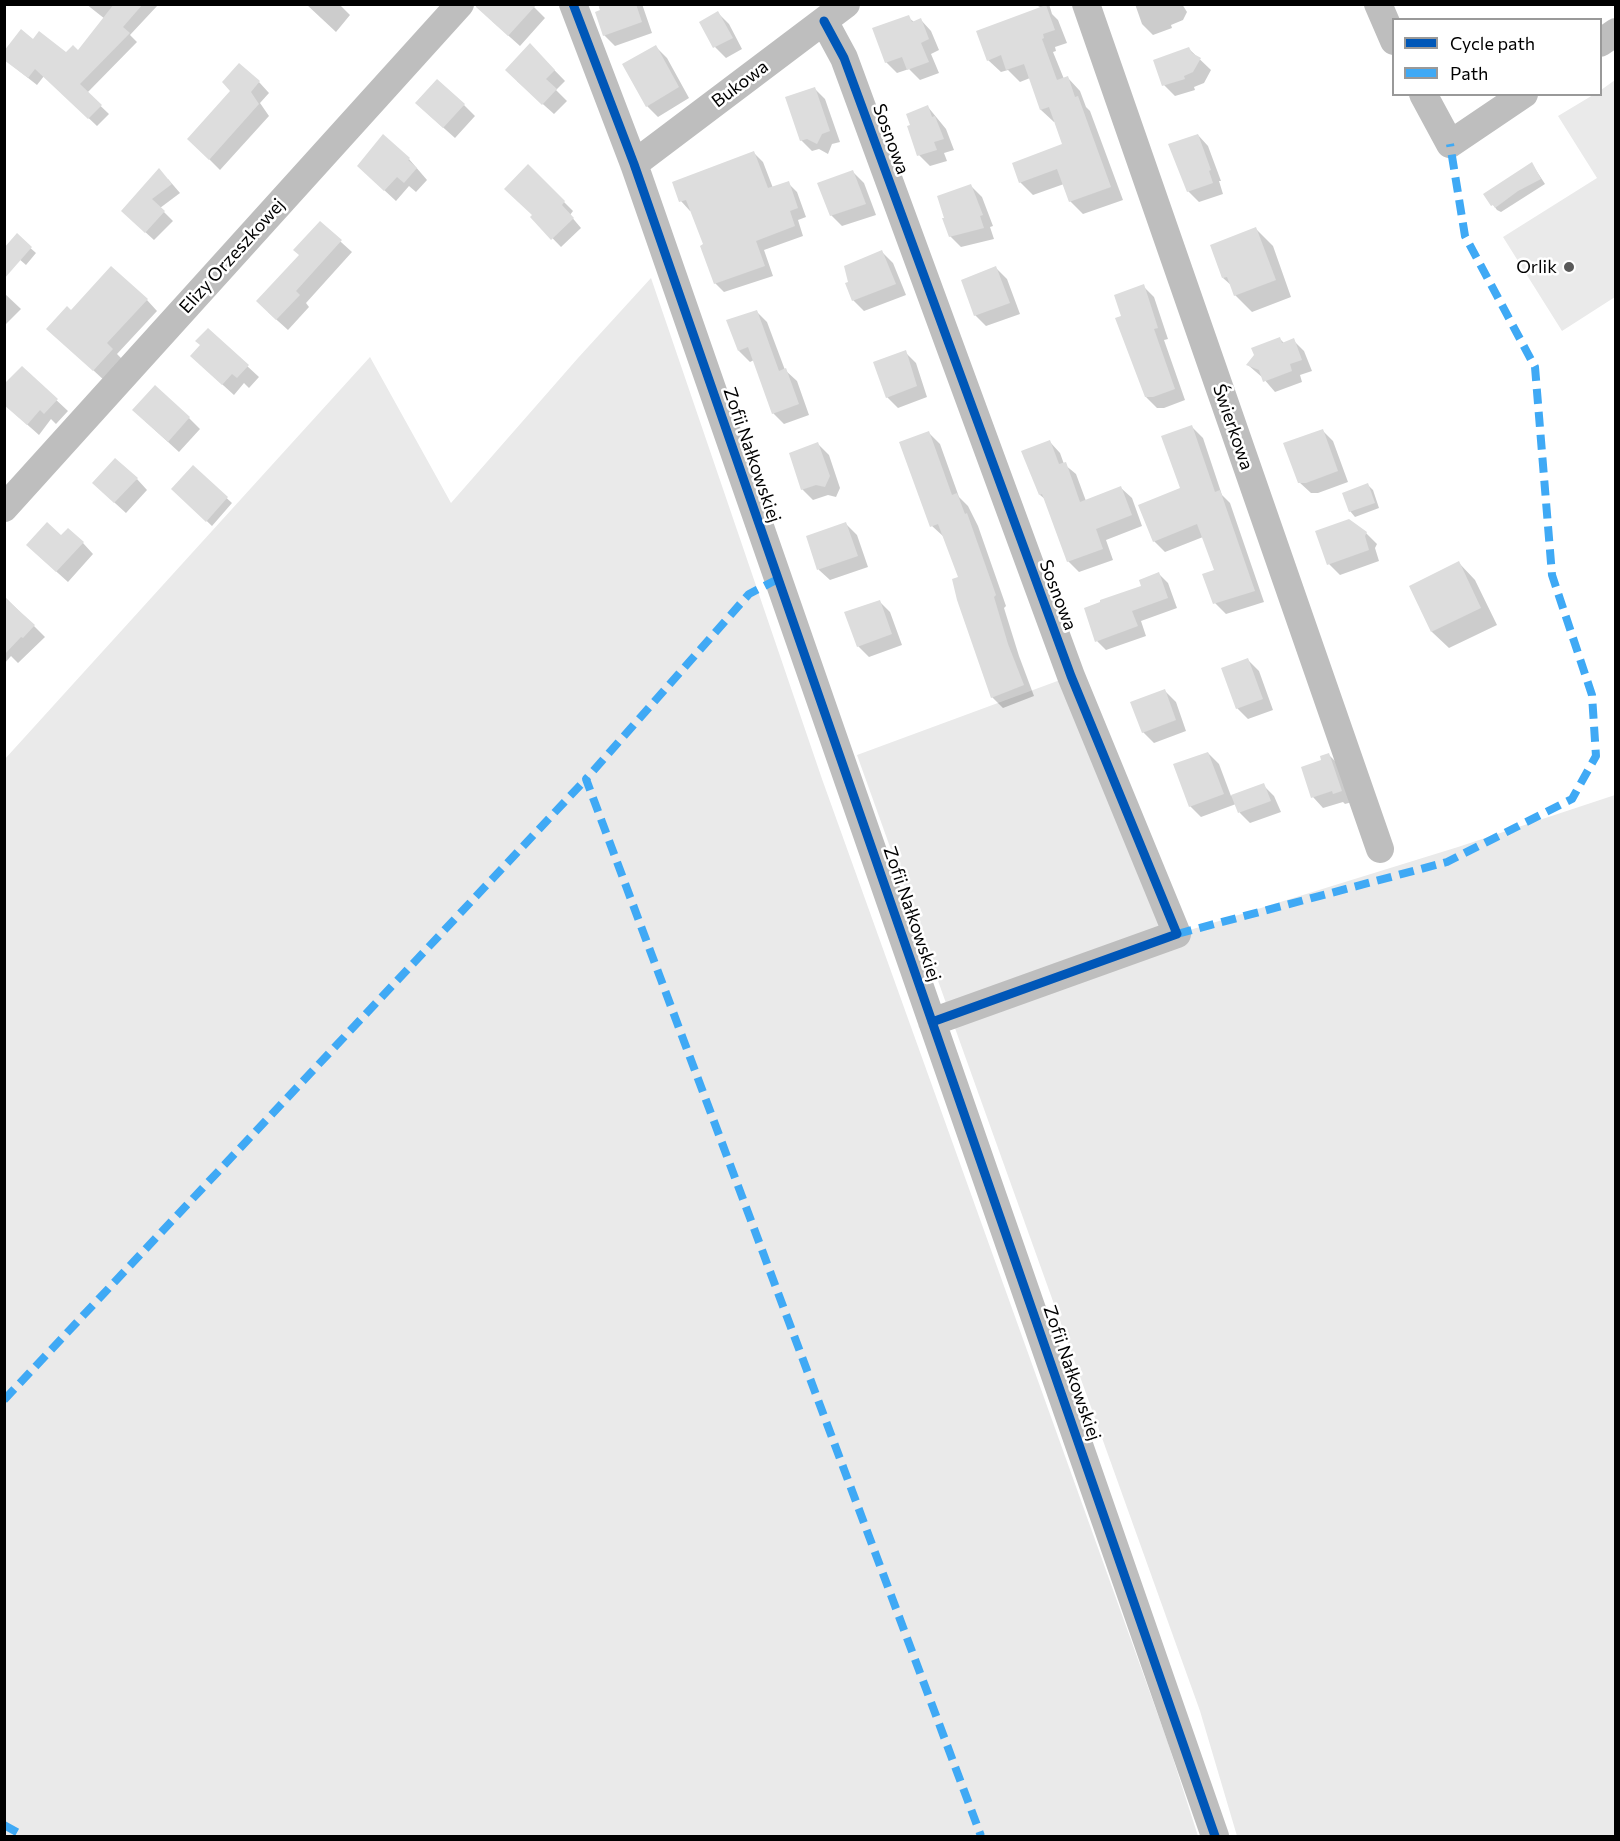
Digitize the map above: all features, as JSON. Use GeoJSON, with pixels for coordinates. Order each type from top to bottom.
{"type":"FeatureCollection","features":[{"type":"Feature","properties":{"kind":"street","name":"Elizy Orzeszkowej"},"geometry":{"type":"LineString","coordinates":[[4,508],[460,4]]}},
{"type":"Feature","properties":{"kind":"street","name":"Zofii Nałkowskiej"},"geometry":{"type":"LineString","coordinates":[[573,4],[634,164],[1215,1836]]}},
{"type":"Feature","properties":{"kind":"street","name":"Świerkowa"},"geometry":{"type":"LineString","coordinates":[[1086,4],[1380,849]]}},
{"type":"Feature","properties":{"kind":"street"},"geometry":{"type":"LineString","coordinates":[[1378,4],[1386,28],[1392,38]]}},
{"type":"Feature","properties":{"kind":"street","name":"Bukowa"},"geometry":{"type":"LineString","coordinates":[[634,164],[835,13]]}},
{"type":"Feature","properties":{"kind":"street","name":"Sosnowa"},"geometry":{"type":"LineString","coordinates":[[835,13],[843,58],[1071,676],[1177,934],[932,1022]]}},
{"type":"Feature","properties":{"kind":"street"},"geometry":{"type":"LineString","coordinates":[[1602,42],[1616,32]]}},
{"type":"Feature","properties":{"kind":"street"},"geometry":{"type":"LineString","coordinates":[[1424,96],[1450,144],[1521,96]]}},
{"type":"Feature","properties":{"kind":"shaded area","name":"Orlik"},"geometry":{"type":"Polygon","coordinates":[[[1615,80],[1615,297],[1562,331],[1503,237],[1597,178],[1558,116],[1591,96],[1602,96],[1602,89],[1615,80]]]}},
{"type":"Feature","properties":{"kind":"shaded area"},"geometry":{"type":"Polygon","coordinates":[[[651,278],[822,779],[1168,1743],[1198,1836],[5,1836],[4,760],[370,357],[451,503],[651,278]]]}},
{"type":"Feature","properties":{"kind":"shaded area"},"geometry":{"type":"Polygon","coordinates":[[[1071,676],[1177,934],[1458,847],[1615,795],[1615,1836],[1237,1836],[1200,1711],[857,755],[1071,676]]]}},
{"type":"Feature","properties":{"kind":"building"},"geometry":{"type":"Polygon","coordinates":[[[114,4],[143,4],[123,27],[130,33],[80,84],[102,105],[88,119],[35,69],[28,78],[4,60],[4,51],[21,29],[33,39],[39,31],[66,52],[73,45],[78,50],[114,4]]]}},
{"type":"Feature","properties":{"kind":"building"},"geometry":{"type":"Polygon","coordinates":[[[476,4],[537,4],[508,36],[476,7],[476,4]]]}},
{"type":"Feature","properties":{"kind":"building"},"geometry":{"type":"Polygon","coordinates":[[[598,4],[636,4],[642,22],[603,36],[595,12],[600,10],[598,4]]]}},
{"type":"Feature","properties":{"kind":"building"},"geometry":{"type":"Polygon","coordinates":[[[1046,5],[1055,30],[1043,34],[1042,39],[1057,80],[1068,76],[1075,97],[1078,96],[1111,187],[1069,202],[1057,169],[1019,183],[1012,163],[1062,144],[1049,107],[1040,110],[1024,64],[1006,70],[1001,55],[987,61],[976,31],[1046,5]]]}},
{"type":"Feature","properties":{"kind":"building"},"geometry":{"type":"Polygon","coordinates":[[[718,11],[733,38],[713,48],[699,22],[718,11]]]}},
{"type":"Feature","properties":{"kind":"building"},"geometry":{"type":"Polygon","coordinates":[[[909,15],[912,22],[921,18],[929,39],[921,43],[929,62],[907,70],[902,57],[885,63],[872,28],[909,15]]]}},
{"type":"Feature","properties":{"kind":"building"},"geometry":{"type":"Polygon","coordinates":[[[530,43],[555,70],[546,79],[557,89],[542,105],[505,70],[530,43]]]}},
{"type":"Feature","properties":{"kind":"building"},"geometry":{"type":"Polygon","coordinates":[[[656,45],[679,87],[646,107],[622,64],[656,45]]]}},
{"type":"Feature","properties":{"kind":"building"},"geometry":{"type":"Polygon","coordinates":[[[1189,47],[1192,53],[1201,58],[1193,72],[1184,76],[1185,79],[1162,86],[1153,60],[1189,47]]]}},
{"type":"Feature","properties":{"kind":"building"},"geometry":{"type":"Polygon","coordinates":[[[239,63],[260,81],[251,92],[259,104],[209,160],[187,139],[230,91],[222,82],[239,63]]]}},
{"type":"Feature","properties":{"kind":"building"},"geometry":{"type":"Polygon","coordinates":[[[437,79],[465,104],[443,128],[415,103],[437,79]]]}},
{"type":"Feature","properties":{"kind":"building"},"geometry":{"type":"Polygon","coordinates":[[[815,87],[830,131],[822,134],[817,144],[807,139],[800,141],[785,97],[815,87]]]}},
{"type":"Feature","properties":{"kind":"building"},"geometry":{"type":"Polygon","coordinates":[[[928,105],[944,139],[934,142],[937,150],[917,156],[907,126],[910,125],[906,114],[928,105]]]}},
{"type":"Feature","properties":{"kind":"building"},"geometry":{"type":"Polygon","coordinates":[[[383,134],[410,158],[408,160],[417,168],[404,183],[397,177],[384,191],[357,166],[383,134]]]}},
{"type":"Feature","properties":{"kind":"building"},"geometry":{"type":"Polygon","coordinates":[[[1198,134],[1211,170],[1209,171],[1213,183],[1187,192],[1168,144],[1198,134]]]}},
{"type":"Feature","properties":{"kind":"building"},"geometry":{"type":"Polygon","coordinates":[[[754,151],[768,188],[789,181],[798,208],[790,211],[795,226],[756,241],[765,266],[714,284],[700,246],[703,244],[686,200],[679,202],[672,182],[754,151]]]}},
{"type":"Feature","properties":{"kind":"building"},"geometry":{"type":"Polygon","coordinates":[[[1532,162],[1541,179],[1518,191],[1495,208],[1491,206],[1483,194],[1532,162]]]}},
{"type":"Feature","properties":{"kind":"building"},"geometry":{"type":"Polygon","coordinates":[[[528,164],[565,201],[562,205],[574,218],[551,240],[530,217],[532,215],[504,189],[528,164]]]}},
{"type":"Feature","properties":{"kind":"building"},"geometry":{"type":"Polygon","coordinates":[[[159,168],[172,184],[152,199],[165,211],[145,233],[121,211],[159,168]]]}},
{"type":"Feature","properties":{"kind":"building"},"geometry":{"type":"Polygon","coordinates":[[[853,170],[866,204],[830,216],[817,183],[853,170]]]}},
{"type":"Feature","properties":{"kind":"building"},"geometry":{"type":"Polygon","coordinates":[[[971,184],[983,215],[980,216],[984,228],[949,237],[937,196],[971,184]]]}},
{"type":"Feature","properties":{"kind":"building"},"geometry":{"type":"Polygon","coordinates":[[[320,221],[342,240],[296,291],[300,295],[276,320],[256,301],[299,255],[293,250],[320,221]]]}},
{"type":"Feature","properties":{"kind":"building"},"geometry":{"type":"Polygon","coordinates":[[[1256,227],[1276,280],[1234,296],[1227,277],[1222,278],[1210,245],[1256,227]]]}},
{"type":"Feature","properties":{"kind":"building"},"geometry":{"type":"Polygon","coordinates":[[[17,233],[32,247],[4,279],[4,248],[17,233]]]}},
{"type":"Feature","properties":{"kind":"building"},"geometry":{"type":"Polygon","coordinates":[[[882,250],[896,284],[852,301],[845,283],[848,282],[844,266],[882,250]]]}},
{"type":"Feature","properties":{"kind":"building"},"geometry":{"type":"Polygon","coordinates":[[[111,266],[148,299],[107,343],[113,349],[93,371],[46,329],[67,306],[71,310],[111,266]]]}},
{"type":"Feature","properties":{"kind":"building"},"geometry":{"type":"Polygon","coordinates":[[[996,266],[1010,303],[974,316],[961,280],[996,266]]]}},
{"type":"Feature","properties":{"kind":"building"},"geometry":{"type":"Polygon","coordinates":[[[1144,284],[1158,328],[1154,329],[1175,389],[1153,397],[1145,397],[1115,318],[1121,316],[1114,295],[1144,284]]]}},
{"type":"Feature","properties":{"kind":"building"},"geometry":{"type":"Polygon","coordinates":[[[757,310],[779,371],[786,368],[799,404],[772,414],[748,347],[738,351],[726,320],[757,310]]]}},
{"type":"Feature","properties":{"kind":"building"},"geometry":{"type":"Polygon","coordinates":[[[208,328],[249,365],[237,378],[232,374],[222,385],[190,356],[200,345],[195,341],[208,328]]]}},
{"type":"Feature","properties":{"kind":"building"},"geometry":{"type":"Polygon","coordinates":[[[1280,337],[1282,343],[1294,338],[1302,360],[1290,364],[1292,371],[1263,382],[1259,370],[1246,365],[1254,355],[1251,348],[1280,337]]]}},
{"type":"Feature","properties":{"kind":"building"},"geometry":{"type":"Polygon","coordinates":[[[906,350],[917,386],[886,398],[873,362],[906,350]]]}},
{"type":"Feature","properties":{"kind":"building"},"geometry":{"type":"Polygon","coordinates":[[[22,366],[58,399],[44,414],[40,410],[27,425],[4,405],[4,384],[22,366]]]}},
{"type":"Feature","properties":{"kind":"building"},"geometry":{"type":"Polygon","coordinates":[[[155,385],[190,417],[168,442],[132,410],[155,385]]]}},
{"type":"Feature","properties":{"kind":"building"},"geometry":{"type":"Polygon","coordinates":[[[1192,425],[1215,492],[1220,490],[1255,591],[1213,604],[1202,574],[1214,570],[1197,524],[1153,542],[1138,505],[1180,488],[1161,436],[1192,425]]]}},
{"type":"Feature","properties":{"kind":"building"},"geometry":{"type":"Polygon","coordinates":[[[1323,429],[1338,471],[1306,483],[1298,483],[1283,443],[1323,429]]]}},
{"type":"Feature","properties":{"kind":"building"},"geometry":{"type":"Polygon","coordinates":[[[929,431],[952,495],[957,493],[965,514],[967,513],[996,595],[994,597],[1008,644],[1024,685],[991,698],[957,600],[952,579],[958,577],[938,524],[930,527],[899,442],[929,431]]]}},
{"type":"Feature","properties":{"kind":"building"},"geometry":{"type":"Polygon","coordinates":[[[1050,440],[1059,464],[1066,462],[1080,502],[1121,486],[1132,515],[1096,529],[1103,549],[1067,562],[1042,494],[1039,495],[1021,451],[1050,440]]]}},
{"type":"Feature","properties":{"kind":"building"},"geometry":{"type":"Polygon","coordinates":[[[818,442],[830,476],[825,487],[816,485],[801,490],[789,453],[818,442]]]}},
{"type":"Feature","properties":{"kind":"building"},"geometry":{"type":"Polygon","coordinates":[[[115,458],[138,478],[114,503],[92,483],[115,458]]]}},
{"type":"Feature","properties":{"kind":"building"},"geometry":{"type":"Polygon","coordinates":[[[193,465],[228,497],[206,522],[171,489],[193,465]]]}},
{"type":"Feature","properties":{"kind":"building"},"geometry":{"type":"Polygon","coordinates":[[[1368,483],[1375,503],[1349,512],[1342,493],[1368,483]]]}},
{"type":"Feature","properties":{"kind":"building"},"geometry":{"type":"Polygon","coordinates":[[[1349,519],[1367,532],[1365,536],[1369,550],[1327,565],[1315,531],[1349,519]]]}},
{"type":"Feature","properties":{"kind":"building"},"geometry":{"type":"Polygon","coordinates":[[[47,522],[61,535],[68,528],[84,542],[56,572],[26,545],[47,522]]]}},
{"type":"Feature","properties":{"kind":"building"},"geometry":{"type":"Polygon","coordinates":[[[846,522],[858,556],[817,570],[806,536],[846,522]]]}},
{"type":"Feature","properties":{"kind":"building"},"geometry":{"type":"Polygon","coordinates":[[[1459,561],[1481,608],[1431,632],[1409,586],[1459,561]]]}},
{"type":"Feature","properties":{"kind":"building"},"geometry":{"type":"Polygon","coordinates":[[[1159,572],[1168,598],[1132,611],[1138,626],[1095,642],[1084,608],[1141,586],[1139,580],[1159,572]]]}},
{"type":"Feature","properties":{"kind":"building"},"geometry":{"type":"Polygon","coordinates":[[[4,597],[35,625],[4,655],[4,597]]]}},
{"type":"Feature","properties":{"kind":"building"},"geometry":{"type":"Polygon","coordinates":[[[880,600],[892,634],[857,647],[844,612],[880,600]]]}},
{"type":"Feature","properties":{"kind":"building"},"geometry":{"type":"Polygon","coordinates":[[[1248,658],[1263,699],[1236,709],[1221,668],[1248,658]]]}},
{"type":"Feature","properties":{"kind":"building"},"geometry":{"type":"Polygon","coordinates":[[[1165,689],[1176,720],[1142,733],[1130,702],[1165,689]]]}},
{"type":"Feature","properties":{"kind":"building"},"geometry":{"type":"Polygon","coordinates":[[[1208,752],[1224,794],[1189,807],[1173,764],[1208,752]]]}},
{"type":"Feature","properties":{"kind":"building"},"geometry":{"type":"Polygon","coordinates":[[[1329,753],[1342,791],[1333,794],[1332,791],[1311,798],[1301,767],[1321,760],[1320,756],[1329,753]]]}},
{"type":"Feature","properties":{"kind":"building"},"geometry":{"type":"Polygon","coordinates":[[[1264,783],[1271,801],[1238,813],[1231,795],[1264,783]]]}},
{"type":"Feature","properties":{"kind":"marked path"},"geometry":{"type":"LineString","coordinates":[[1177,934],[1447,862],[1572,799],[1596,756],[1592,695],[1552,575],[1535,367],[1465,236],[1450,144]]}},
{"type":"Feature","properties":{"kind":"marked path"},"geometry":{"type":"LineString","coordinates":[[778,579],[749,594],[586,779],[981,1836]]}},
{"type":"Feature","properties":{"kind":"marked path"},"geometry":{"type":"LineString","coordinates":[[4,1400],[586,779]]}},
{"type":"Feature","properties":{"kind":"marked path"},"geometry":{"type":"LineString","coordinates":[[4,1825],[24,1836]]}},
{"type":"Feature","properties":{"kind":"cycle path"},"geometry":{"type":"LineString","coordinates":[[573,4],[634,164],[1215,1836]]}},
{"type":"Feature","properties":{"kind":"cycle path"},"geometry":{"type":"LineString","coordinates":[[824,21],[844,58],[1071,676],[1177,934],[932,1022]]}},
{"type":"Feature","properties":{"kind":"place","name":"Orlik"},"geometry":{"type":"Point","coordinates":[1569,267]}}]}
